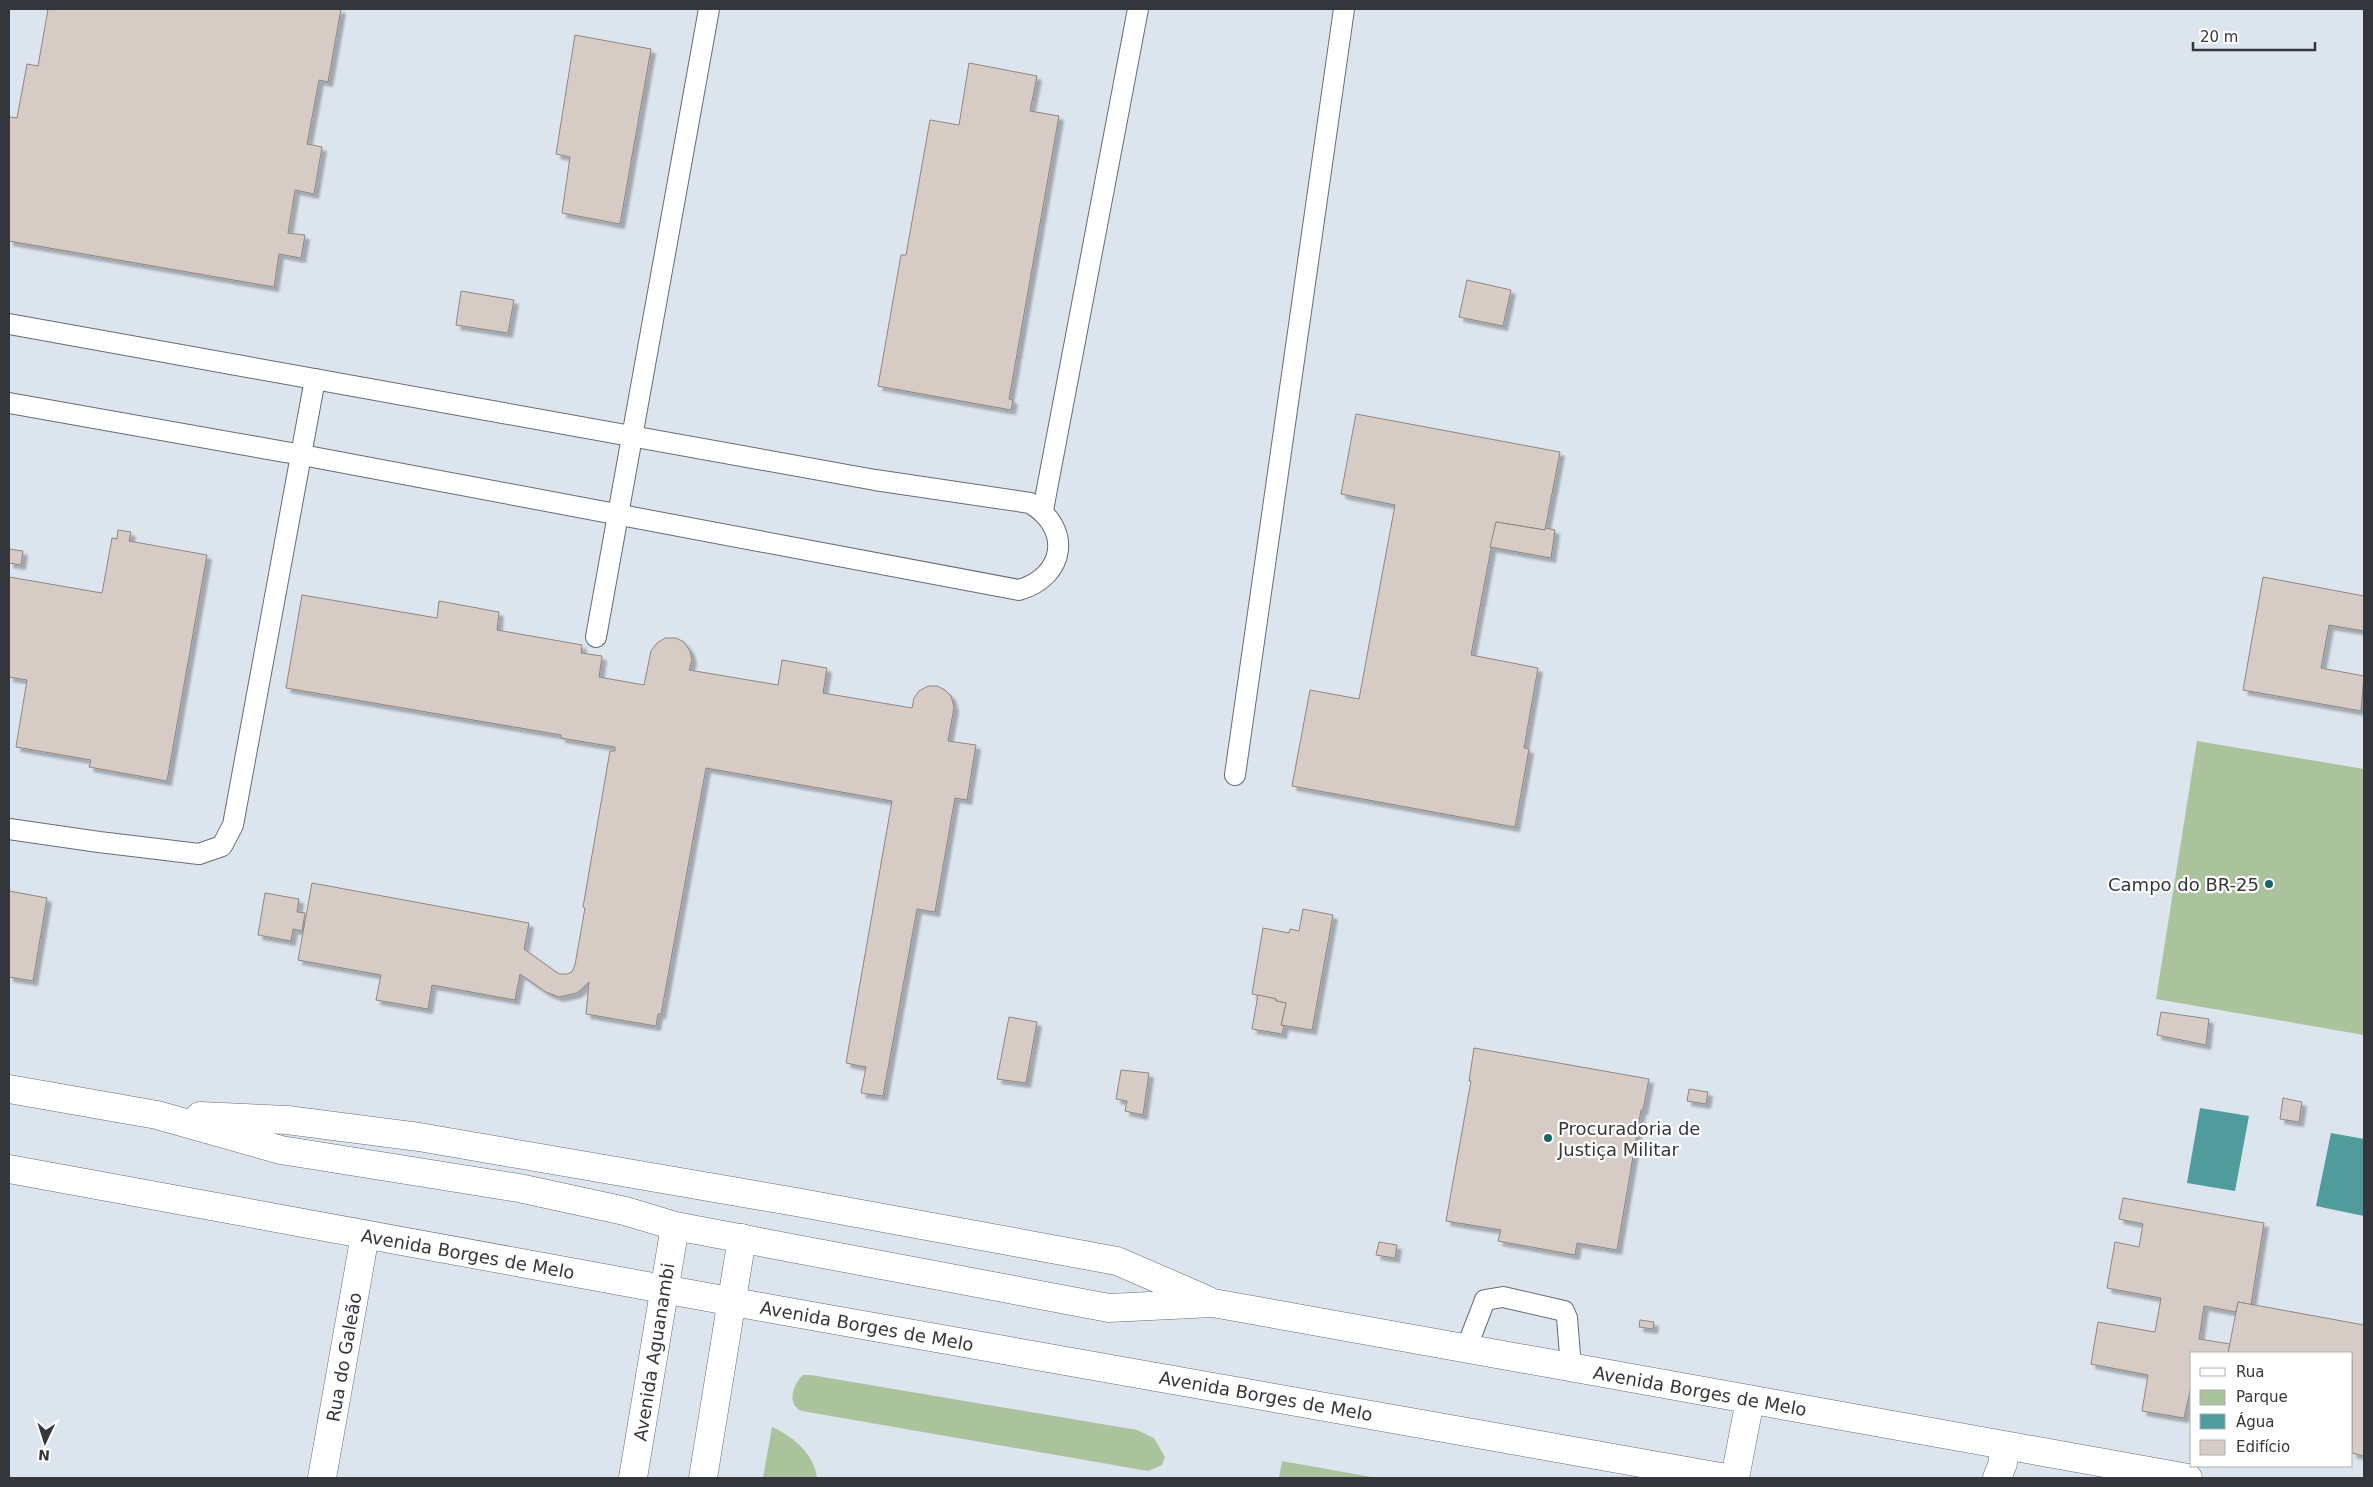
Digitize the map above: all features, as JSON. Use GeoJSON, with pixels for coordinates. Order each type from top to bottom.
{"type":"FeatureCollection","features":[{"type":"Feature","properties":{"kind":"main road","name":"Avenida Borges de Melo"},"geometry":{"type":"LineString","coordinates":[[9,1089],[157,1115],[281,1150],[519,1188],[626,1211],[675,1226],[1109,1308],[1213,1303],[2188,1478]]}},
{"type":"Feature","properties":{"kind":"main road"},"geometry":{"type":"LineString","coordinates":[[9,1108],[157,1115]]}},
{"type":"Feature","properties":{"kind":"main road","name":"Avenida Borges de Melo"},"geometry":{"type":"LineString","coordinates":[[157,1115],[287,1120],[419,1136],[633,1172],[1117,1261],[1213,1303]]}},
{"type":"Feature","properties":{"kind":"main road","name":"Avenida Borges de Melo"},"geometry":{"type":"LineString","coordinates":[[9,1169],[664,1289],[1726,1478]]}},
{"type":"Feature","properties":{"kind":"main road","name":"Avenida Aguanambi"},"geometry":{"type":"LineString","coordinates":[[633,1478],[675,1226]]}},
{"type":"Feature","properties":{"kind":"main road","name":"Rua do Galeão"},"geometry":{"type":"LineString","coordinates":[[322,1478],[365,1235]]}},
{"type":"Feature","properties":{"kind":"main road"},"geometry":{"type":"LineString","coordinates":[[703,1478],[742,1238]]}},
{"type":"Feature","properties":{"kind":"main road"},"geometry":{"type":"LineString","coordinates":[[1735,1478],[1750,1400]]}},
{"type":"Feature","properties":{"kind":"main road"},"geometry":{"type":"LineString","coordinates":[[1997,1478],[2003,1463],[2003,1446]]}},
{"type":"Feature","properties":{"kind":"lane"},"geometry":{"type":"LineString","coordinates":[[596,637],[709,9]]}},
{"type":"Feature","properties":{"kind":"lane"},"geometry":{"type":"LineString","coordinates":[[1043,510],[1138,9]]}},
{"type":"Feature","properties":{"kind":"lane"},"geometry":{"type":"LineString","coordinates":[[1235,775],[1344,9]]}},
{"type":"Feature","properties":{"kind":"lane"},"geometry":{"type":"LineString","coordinates":[[9,324],[875,480],[1030,502],[1043,510],[1052,521],[1057,534],[1058,548],[1054,564],[1046,576],[1033,585],[1019,590],[302,455],[9,403]]}},
{"type":"Feature","properties":{"kind":"lane"},"geometry":{"type":"LineString","coordinates":[[9,829],[199,854],[222,846],[233,825],[315,379]]}},
{"type":"Feature","properties":{"kind":"lane"},"geometry":{"type":"LineString","coordinates":[[1466,1349],[1486,1300],[1503,1297],[1564,1311],[1567,1318],[1571,1368]]}},
{"type":"Feature","properties":{"kind":"green space","name":"Campo do BR-25"},"geometry":{"type":"Polygon","coordinates":[[[2197,741],[2364,769],[2364,1035],[2156,999],[2197,741]]]}},
{"type":"Feature","properties":{"kind":"green space"},"geometry":{"type":"Polygon","coordinates":[[[803,1375],[1137,1430],[1154,1438],[1165,1457],[1162,1465],[1148,1471],[802,1411],[794,1404],[793,1394],[796,1384],[803,1375]]]}},
{"type":"Feature","properties":{"kind":"green space"},"geometry":{"type":"Polygon","coordinates":[[[772,1427],[787,1435],[801,1447],[812,1461],[817,1478],[763,1478],[772,1427]]]}},
{"type":"Feature","properties":{"kind":"green space"},"geometry":{"type":"Polygon","coordinates":[[[1282,1461],[1366,1476],[1377,1478],[1279,1478],[1282,1461]]]}},
{"type":"Feature","properties":{"kind":"water"},"geometry":{"type":"Polygon","coordinates":[[[2200,1108],[2249,1116],[2235,1191],[2187,1183],[2200,1108]]]}},
{"type":"Feature","properties":{"kind":"water"},"geometry":{"type":"Polygon","coordinates":[[[2331,1133],[2364,1139],[2364,1216],[2316,1206],[2331,1133]]]}},
{"type":"Feature","properties":{"kind":"building"},"geometry":{"type":"Polygon","coordinates":[[[48,9],[341,9],[328,82],[319,80],[307,144],[322,147],[314,194],[295,190],[288,233],[305,235],[301,258],[279,254],[274,287],[9,241],[9,117],[17,118],[27,64],[38,66],[48,9]]]}},
{"type":"Feature","properties":{"kind":"building"},"geometry":{"type":"Polygon","coordinates":[[[575,35],[651,49],[620,224],[562,213],[570,157],[556,154],[575,35]]]}},
{"type":"Feature","properties":{"kind":"building"},"geometry":{"type":"Polygon","coordinates":[[[969,63],[1037,76],[1030,111],[1059,116],[1009,399],[1013,400],[1011,410],[878,386],[901,255],[906,255],[930,120],[959,125],[969,63]]]}},
{"type":"Feature","properties":{"kind":"building"},"geometry":{"type":"Polygon","coordinates":[[[1467,280],[1511,290],[1503,326],[1459,317],[1467,280]]]}},
{"type":"Feature","properties":{"kind":"building"},"geometry":{"type":"Polygon","coordinates":[[[461,291],[514,300],[508,333],[456,325],[461,291]]]}},
{"type":"Feature","properties":{"kind":"building"},"geometry":{"type":"Polygon","coordinates":[[[1356,414],[1560,452],[1545,530],[1496,522],[1471,655],[1538,668],[1524,748],[1529,749],[1515,827],[1292,786],[1310,690],[1359,699],[1395,505],[1341,494],[1356,414]]]}},
{"type":"Feature","properties":{"kind":"building"},"geometry":{"type":"Polygon","coordinates":[[[1496,522],[1555,530],[1551,558],[1490,547],[1496,522]]]}},
{"type":"Feature","properties":{"kind":"building"},"geometry":{"type":"Polygon","coordinates":[[[118,530],[131,532],[129,541],[207,555],[167,781],[89,767],[91,760],[16,747],[27,680],[9,677],[9,577],[102,593],[112,538],[117,539],[118,530]]]}},
{"type":"Feature","properties":{"kind":"building"},"geometry":{"type":"Polygon","coordinates":[[[9,549],[23,551],[21,565],[9,563],[9,549]]]}},
{"type":"Feature","properties":{"kind":"building"},"geometry":{"type":"Polygon","coordinates":[[[2263,577],[2364,596],[2364,631],[2329,625],[2321,668],[2364,676],[2361,711],[2243,690],[2263,577]]]}},
{"type":"Feature","properties":{"kind":"building"},"geometry":{"type":"Polygon","coordinates":[[[302,595],[437,618],[439,601],[499,612],[497,630],[582,645],[581,653],[602,656],[599,677],[644,685],[651,651],[657,643],[665,638],[676,638],[684,642],[690,651],[692,660],[689,670],[778,685],[782,660],[827,668],[823,693],[912,708],[914,698],[919,691],[928,686],[937,686],[945,690],[951,696],[954,707],[948,741],[976,745],[967,800],[955,798],[935,912],[917,909],[883,1096],[861,1093],[866,1067],[846,1063],[892,801],[706,768],[661,1014],[658,1014],[656,1026],[586,1014],[589,982],[577,993],[559,997],[546,992],[520,974],[515,1000],[432,985],[428,1009],[376,1000],[381,975],[298,960],[312,883],[529,923],[524,949],[559,974],[572,972],[575,965],[585,908],[583,907],[610,751],[615,751],[615,747],[561,738],[561,735],[286,688],[302,595]]]}},
{"type":"Feature","properties":{"kind":"building"},"geometry":{"type":"Polygon","coordinates":[[[9,891],[47,898],[33,981],[9,977],[9,891]]]}},
{"type":"Feature","properties":{"kind":"building"},"geometry":{"type":"Polygon","coordinates":[[[265,893],[299,899],[297,912],[305,913],[302,931],[293,929],[291,941],[258,935],[265,893]]]}},
{"type":"Feature","properties":{"kind":"building"},"geometry":{"type":"Polygon","coordinates":[[[1303,909],[1333,915],[1312,1030],[1281,1025],[1286,1003],[1252,994],[1263,928],[1289,933],[1290,929],[1299,931],[1303,909]]]}},
{"type":"Feature","properties":{"kind":"building"},"geometry":{"type":"Polygon","coordinates":[[[1258,995],[1286,1003],[1281,1025],[1284,1026],[1282,1034],[1252,1029],[1258,995]]]}},
{"type":"Feature","properties":{"kind":"building"},"geometry":{"type":"Polygon","coordinates":[[[2161,1012],[2209,1019],[2206,1045],[2157,1035],[2161,1012]]]}},
{"type":"Feature","properties":{"kind":"building"},"geometry":{"type":"Polygon","coordinates":[[[1009,1017],[1037,1022],[1026,1083],[997,1079],[1009,1017]]]}},
{"type":"Feature","properties":{"kind":"building","name":"Procuradoria de Justiça Militar"},"geometry":{"type":"Polygon","coordinates":[[[1474,1048],[1649,1079],[1643,1110],[1641,1110],[1617,1250],[1577,1243],[1575,1255],[1498,1241],[1501,1230],[1446,1221],[1471,1081],[1469,1081],[1474,1048]]]}},
{"type":"Feature","properties":{"kind":"building"},"geometry":{"type":"Polygon","coordinates":[[[1121,1070],[1149,1073],[1143,1115],[1125,1111],[1127,1101],[1116,1099],[1121,1070]]]}},
{"type":"Feature","properties":{"kind":"building"},"geometry":{"type":"Polygon","coordinates":[[[1689,1089],[1708,1092],[1706,1104],[1687,1101],[1689,1089]]]}},
{"type":"Feature","properties":{"kind":"building"},"geometry":{"type":"Polygon","coordinates":[[[2283,1098],[2302,1102],[2299,1122],[2280,1119],[2283,1098]]]}},
{"type":"Feature","properties":{"kind":"building"},"geometry":{"type":"Polygon","coordinates":[[[2123,1198],[2264,1223],[2251,1305],[2238,1302],[2236,1312],[2204,1306],[2199,1339],[2230,1344],[2228,1352],[2190,1352],[2190,1391],[2184,1418],[2142,1411],[2148,1375],[2091,1364],[2098,1322],[2155,1332],[2161,1298],[2107,1288],[2115,1242],[2139,1247],[2143,1224],[2119,1219],[2123,1198]]]}},
{"type":"Feature","properties":{"kind":"building"},"geometry":{"type":"Polygon","coordinates":[[[1379,1242],[1397,1245],[1395,1258],[1376,1255],[1379,1242]]]}},
{"type":"Feature","properties":{"kind":"building"},"geometry":{"type":"Polygon","coordinates":[[[2238,1302],[2364,1325],[2364,1456],[2353,1453],[2353,1352],[2228,1352],[2238,1302]]]}},
{"type":"Feature","properties":{"kind":"building"},"geometry":{"type":"Polygon","coordinates":[[[1640,1320],[1654,1322],[1653,1329],[1639,1327],[1640,1320]]]}},
{"type":"Feature","properties":{"kind":"place","name":"Campo do BR-25"},"geometry":{"type":"Point","coordinates":[2269,884]}},
{"type":"Feature","properties":{"kind":"place","name":"Procuradoria de Justiça Militar"},"geometry":{"type":"Point","coordinates":[1548,1138]}}]}
